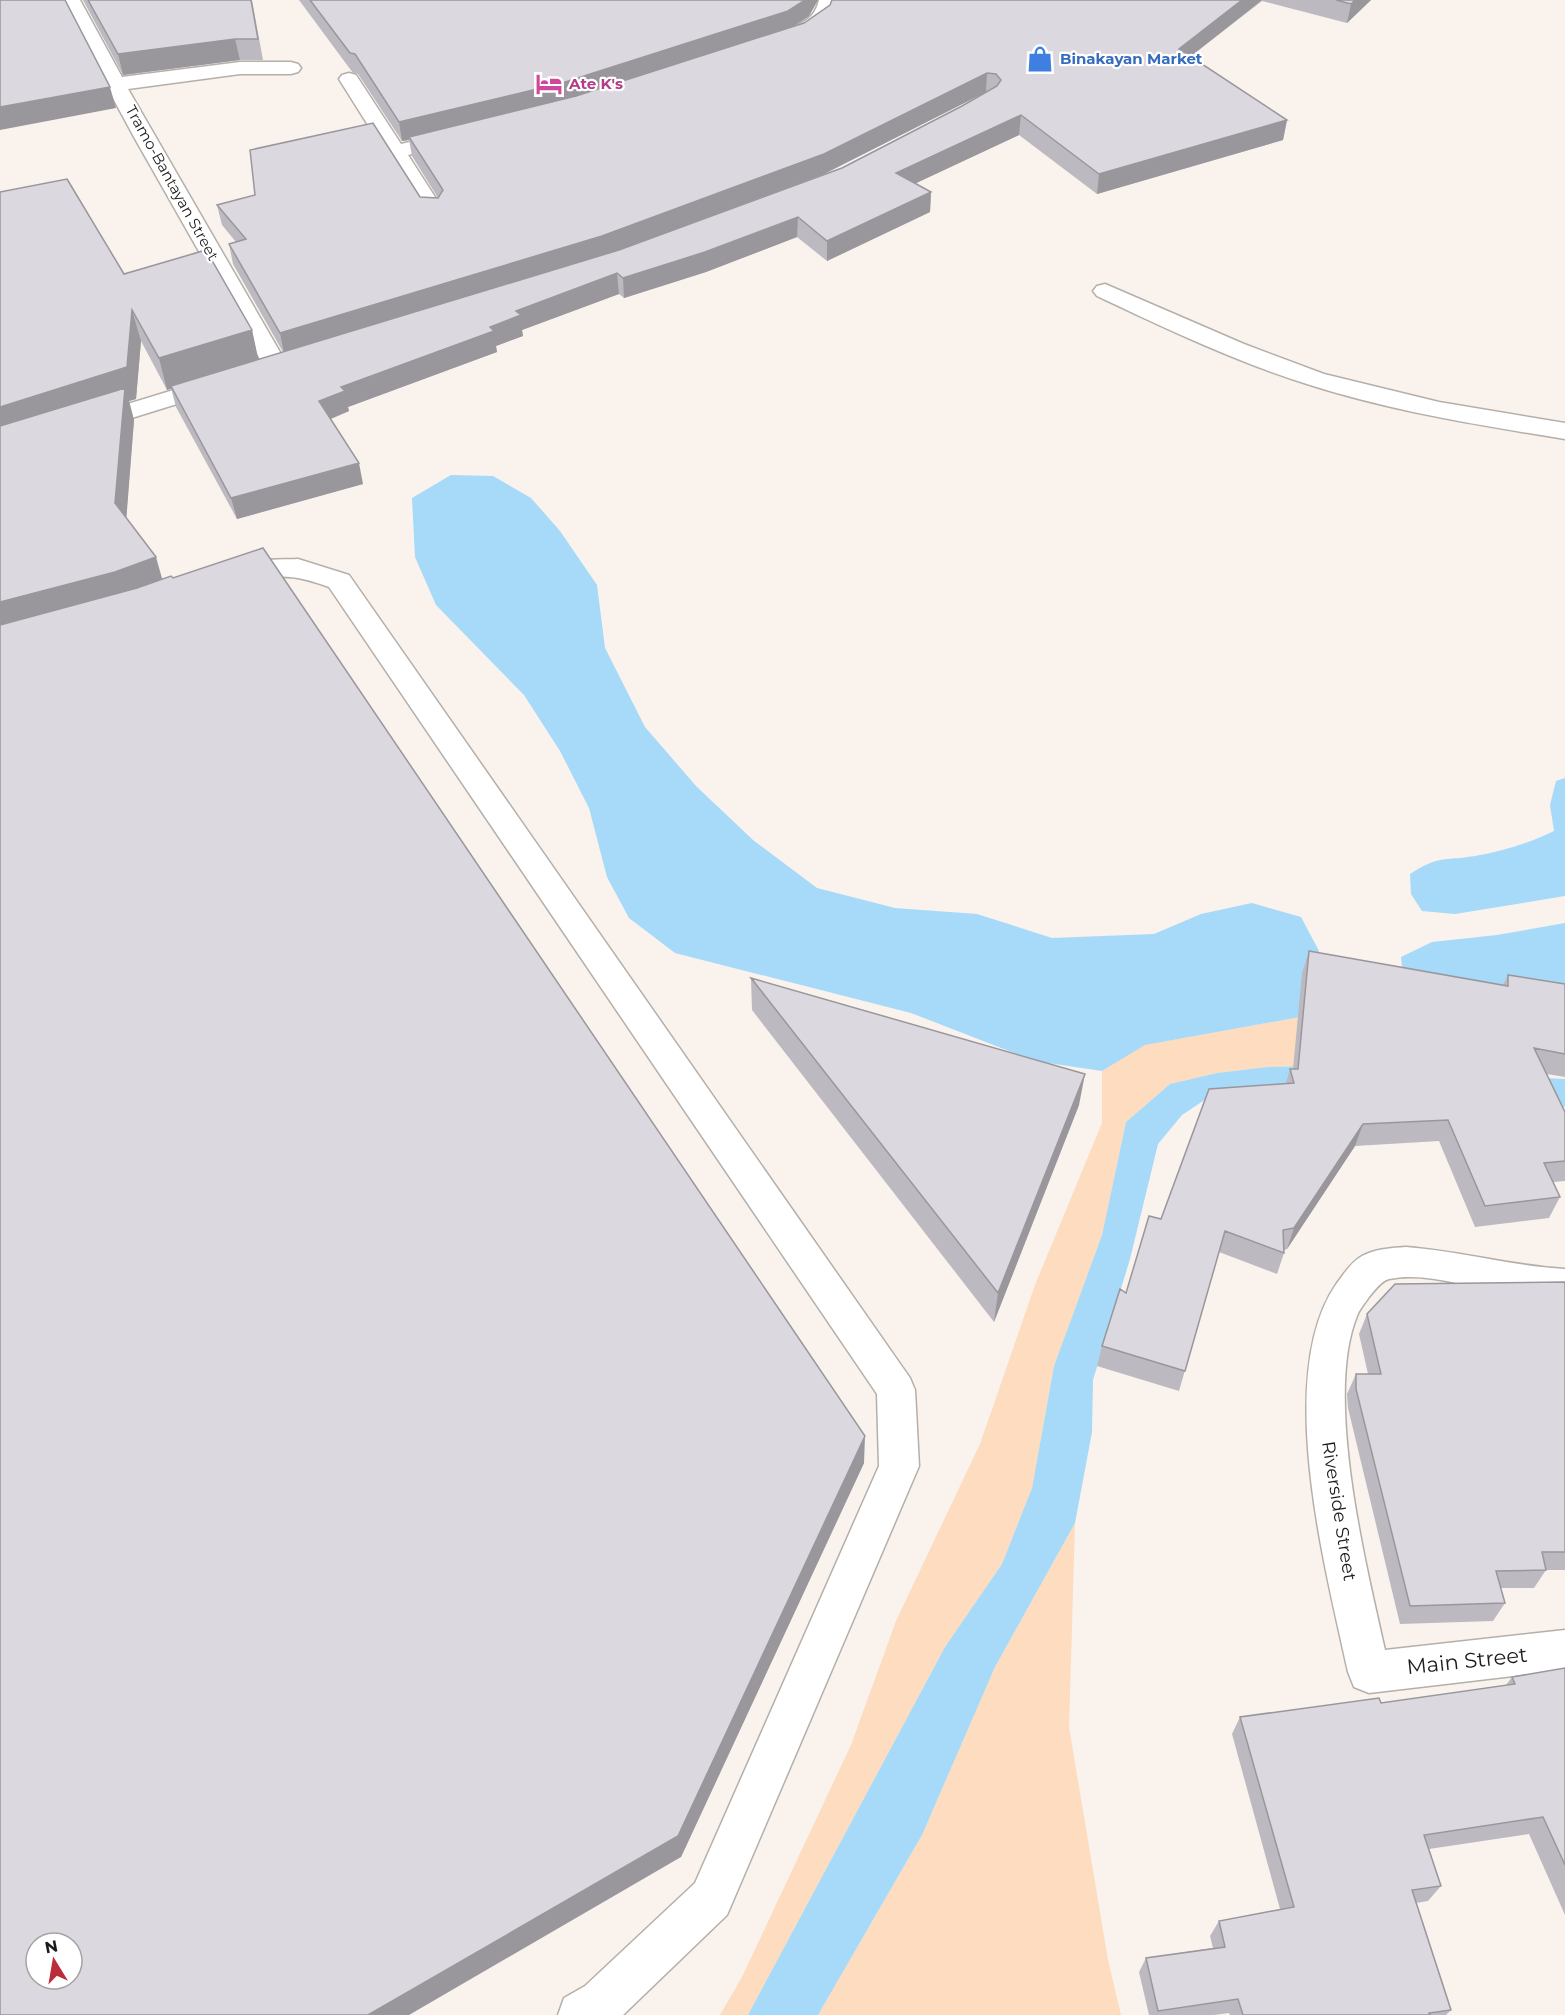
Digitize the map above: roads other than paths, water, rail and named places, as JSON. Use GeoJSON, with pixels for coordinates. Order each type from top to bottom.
{"type":"FeatureCollection","features":[{"type":"Feature","properties":{"kind":"street","name":"Tramo-Bantayan Street"},"geometry":{"type":"LineString","coordinates":[[0,451],[287,363],[144,137],[118,84],[70,0]]}},
{"type":"Feature","properties":{"kind":"street"},"geometry":{"type":"LineString","coordinates":[[776,43],[817,25],[827,9],[829,0]]}},
{"type":"Feature","properties":{"kind":"street"},"geometry":{"type":"LineString","coordinates":[[118,84],[240,68],[291,68]]}},
{"type":"Feature","properties":{"kind":"street"},"geometry":{"type":"LineString","coordinates":[[349,79],[433,211]]}},
{"type":"Feature","properties":{"kind":"street"},"geometry":{"type":"LineString","coordinates":[[396,151],[473,134]]}},
{"type":"Feature","properties":{"kind":"street"},"geometry":{"type":"LineString","coordinates":[[1105,291],[1216,342],[1316,379],[1451,414],[1565,431]]}},
{"type":"Feature","properties":{"kind":"street"},"geometry":{"type":"LineString","coordinates":[[208,586],[249,571],[298,567],[339,581],[896,1390],[899,1466],[711,1899],[602,2004],[581,2015]]}},
{"type":"Feature","properties":{"kind":"street","name":"Riverside Street"},"geometry":{"type":"LineString","coordinates":[[1369,1672],[1335,1508],[1326,1435],[1328,1370],[1336,1319],[1350,1288],[1376,1267],[1415,1262],[1522,1282],[1565,1285]]}},
{"type":"Feature","properties":{"kind":"street","name":"Main Street"},"geometry":{"type":"LineString","coordinates":[[1369,1672],[1565,1650]]}},
{"type":"Feature","properties":{"kind":"water"},"geometry":{"type":"Polygon","coordinates":[[[451,475],[493,476],[531,498],[560,531],[597,585],[605,648],[645,727],[696,786],[753,840],[817,888],[895,908],[977,914],[1052,938],[1154,934],[1201,914],[1252,903],[1301,917],[1319,951],[1300,1017],[1145,1045],[1102,1071],[1035,1061],[911,1013],[675,953],[629,918],[607,877],[589,808],[560,751],[524,695],[436,605],[415,557],[412,498],[451,475]]]}},
{"type":"Feature","properties":{"kind":"water"},"geometry":{"type":"Polygon","coordinates":[[[1565,778],[1565,896],[1455,914],[1422,911],[1411,894],[1410,874],[1435,861],[1496,852],[1554,831],[1550,805],[1556,781],[1565,778]]]}},
{"type":"Feature","properties":{"kind":"water"},"geometry":{"type":"Polygon","coordinates":[[[1565,923],[1565,996],[1403,977],[1401,957],[1432,942],[1497,935],[1565,923]]]}},
{"type":"Feature","properties":{"kind":"water"},"geometry":{"type":"Polygon","coordinates":[[[1381,1064],[1480,1075],[1565,1079],[1565,1107],[1209,1097],[1182,1115],[1158,1144],[1130,1259],[1093,1380],[1092,1432],[1075,1523],[995,1667],[922,1835],[818,2015],[748,2015],[945,1647],[1002,1564],[1032,1488],[1054,1366],[1102,1235],[1126,1122],[1170,1084],[1217,1073],[1268,1067],[1381,1064]]]}},
{"type":"Feature","properties":{"kind":"place","name":"Binakayan Market"},"geometry":{"type":"Point","coordinates":[1040,59]}},
{"type":"Feature","properties":{"kind":"place","name":"Ate K's"},"geometry":{"type":"Point","coordinates":[549,84]}}]}
